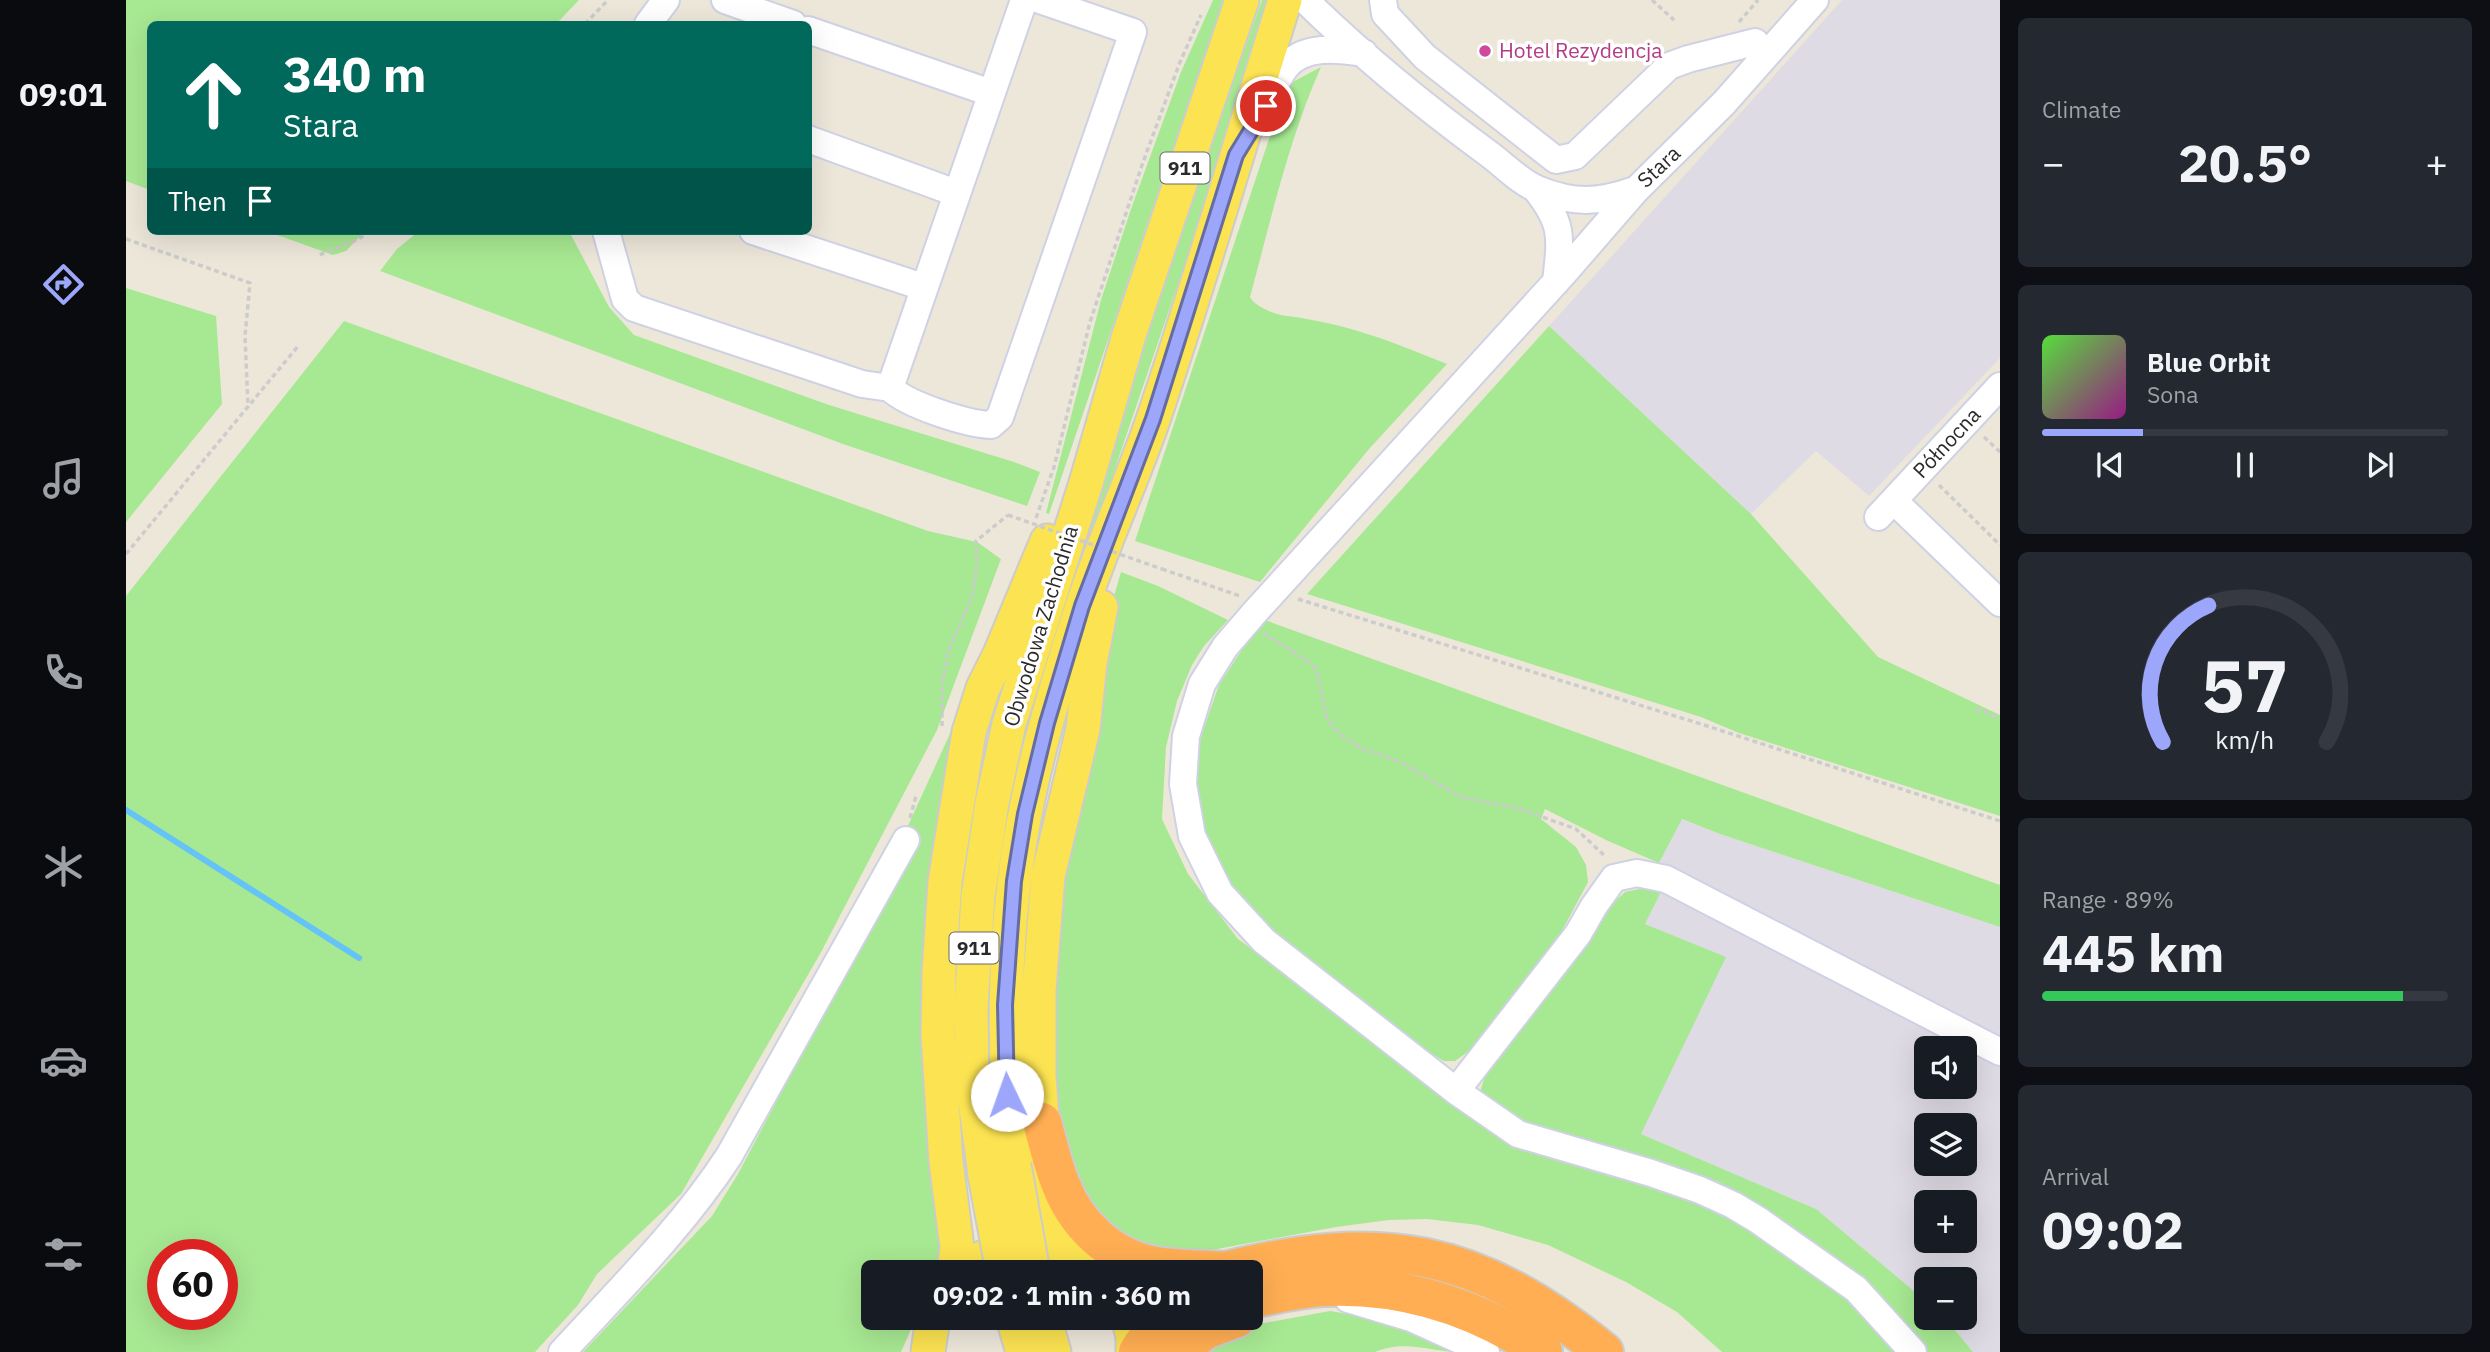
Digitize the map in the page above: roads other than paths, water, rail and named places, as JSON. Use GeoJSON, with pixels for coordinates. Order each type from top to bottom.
{"type":"FeatureCollection","features":[{"type":"Feature","properties":{"kind":"highway"},"geometry":{"type":"LineString","coordinates":[[1042,1122],[1059,1183],[1084,1224],[1107,1246],[1137,1260]]}},
{"type":"Feature","properties":{"kind":"highway"},"geometry":{"type":"LineString","coordinates":[[1263,1270],[1304,1255],[1340,1252],[1397,1253],[1440,1259],[1495,1279],[1563,1321],[1604,1352]]}},
{"type":"Feature","properties":{"kind":"highway"},"geometry":{"type":"LineString","coordinates":[[1263,1283],[1392,1290],[1445,1302],[1486,1318],[1543,1352]]}},
{"type":"Feature","properties":{"kind":"highway"},"geometry":{"type":"LineString","coordinates":[[1263,1311],[1392,1290]]}},
{"type":"Feature","properties":{"kind":"highway"},"geometry":{"type":"LineString","coordinates":[[1136,1352],[1155,1330]]}},
{"type":"Feature","properties":{"kind":"highway"},"geometry":{"type":"LineString","coordinates":[[1178,1352],[1205,1330]]}},
{"type":"Feature","properties":{"kind":"main road","name":"Obwodowa Zachodnia"},"geometry":{"type":"LineString","coordinates":[[1029,1260],[972,1077],[971,1020],[976,922],[986,837],[1009,724],[1086,483],[1129,335],[1242,0]]}},
{"type":"Feature","properties":{"kind":"main road","name":"Obwodowa Zachodnia"},"geometry":{"type":"LineString","coordinates":[[1003,1260],[1000,1170],[1006,1071],[1005,1005],[1014,881],[1025,814],[1047,723],[1082,606],[1153,419],[1285,0]]}},
{"type":"Feature","properties":{"kind":"main road"},"geometry":{"type":"LineString","coordinates":[[955,1260],[957,1247],[940,1095],[939,972],[945,882],[969,732],[983,688],[1000,654],[1129,335]]}},
{"type":"Feature","properties":{"kind":"main road"},"geometry":{"type":"LineString","coordinates":[[1083,1260],[1056,1224],[1049,1205],[1039,1075],[1039,990],[1048,876],[1083,729],[1090,663],[1120,508]]}},
{"type":"Feature","properties":{"kind":"main road"},"geometry":{"type":"LineString","coordinates":[[981,1260],[1007,1249],[1029,1246],[1051,1248],[1078,1260]]}},
{"type":"Feature","properties":{"kind":"main road"},"geometry":{"type":"LineString","coordinates":[[1017,1330],[1023,1352]]}},
{"type":"Feature","properties":{"kind":"main road"},"geometry":{"type":"LineString","coordinates":[[1048,1330],[1054,1352]]}},
{"type":"Feature","properties":{"kind":"main road"},"geometry":{"type":"LineString","coordinates":[[1131,1330],[1136,1352]]}},
{"type":"Feature","properties":{"kind":"street"},"geometry":{"type":"LineString","coordinates":[[650,21],[666,0]]}},
{"type":"Feature","properties":{"kind":"street"},"geometry":{"type":"LineString","coordinates":[[725,0],[784,21]]}},
{"type":"Feature","properties":{"kind":"street"},"geometry":{"type":"LineString","coordinates":[[890,388],[1024,0]]}},
{"type":"Feature","properties":{"kind":"street"},"geometry":{"type":"LineString","coordinates":[[607,235],[625,299],[634,308],[862,384],[890,388],[900,398],[975,425],[991,425],[1000,417],[1133,32],[1040,0]]}},
{"type":"Feature","properties":{"kind":"street","name":"Stara"},"geometry":{"type":"LineString","coordinates":[[1305,0],[1455,129],[1535,188],[1577,200],[1608,200],[1636,190],[1724,103],[1753,40],[1815,0]]}},
{"type":"Feature","properties":{"kind":"street"},"geometry":{"type":"LineString","coordinates":[[1382,0],[1385,14],[1425,57],[1556,160],[1575,156],[1669,66],[1753,40]]}},
{"type":"Feature","properties":{"kind":"street"},"geometry":{"type":"LineString","coordinates":[[812,31],[991,93]]}},
{"type":"Feature","properties":{"kind":"street"},"geometry":{"type":"LineString","coordinates":[[1236,155],[1286,67],[1300,55],[1316,50],[1339,49],[1364,53]]}},
{"type":"Feature","properties":{"kind":"street"},"geometry":{"type":"LineString","coordinates":[[1390,75],[1399,77],[1412,71],[1425,57]]}},
{"type":"Feature","properties":{"kind":"street"},"geometry":{"type":"LineString","coordinates":[[812,140],[956,193]]}},
{"type":"Feature","properties":{"kind":"street"},"geometry":{"type":"LineString","coordinates":[[1535,188],[1549,206],[1560,231],[1556,282]]}},
{"type":"Feature","properties":{"kind":"street"},"geometry":{"type":"LineString","coordinates":[[1636,190],[1225,648],[1202,684],[1186,736],[1183,784],[1192,836],[1220,893],[1264,941],[1456,1091],[1517,1135],[1651,1173],[1733,1205],[1856,1289],[1913,1352]]}},
{"type":"Feature","properties":{"kind":"street"},"geometry":{"type":"LineString","coordinates":[[765,235],[923,288]]}},
{"type":"Feature","properties":{"kind":"street","name":"Północna"},"geometry":{"type":"LineString","coordinates":[[2000,386],[1886,509],[2000,603]]}},
{"type":"Feature","properties":{"kind":"street"},"geometry":{"type":"LineString","coordinates":[[562,1352],[681,1223],[710,1185],[729,1156],[906,841]]}},
{"type":"Feature","properties":{"kind":"street"},"geometry":{"type":"LineString","coordinates":[[1456,1091],[1578,934],[1614,878],[1637,873],[1666,879],[2000,1052]]}},
{"type":"Feature","properties":{"kind":"street"},"geometry":{"type":"LineString","coordinates":[[1347,1298],[1411,1318],[1486,1352]]}},
{"type":"Feature","properties":{"kind":"waterway"},"geometry":{"type":"LineString","coordinates":[[126,810],[359,958]]}},
{"type":"Feature","properties":{"kind":"place","name":"Hotel Rezydencja"},"geometry":{"type":"Point","coordinates":[1485,51]}}]}
